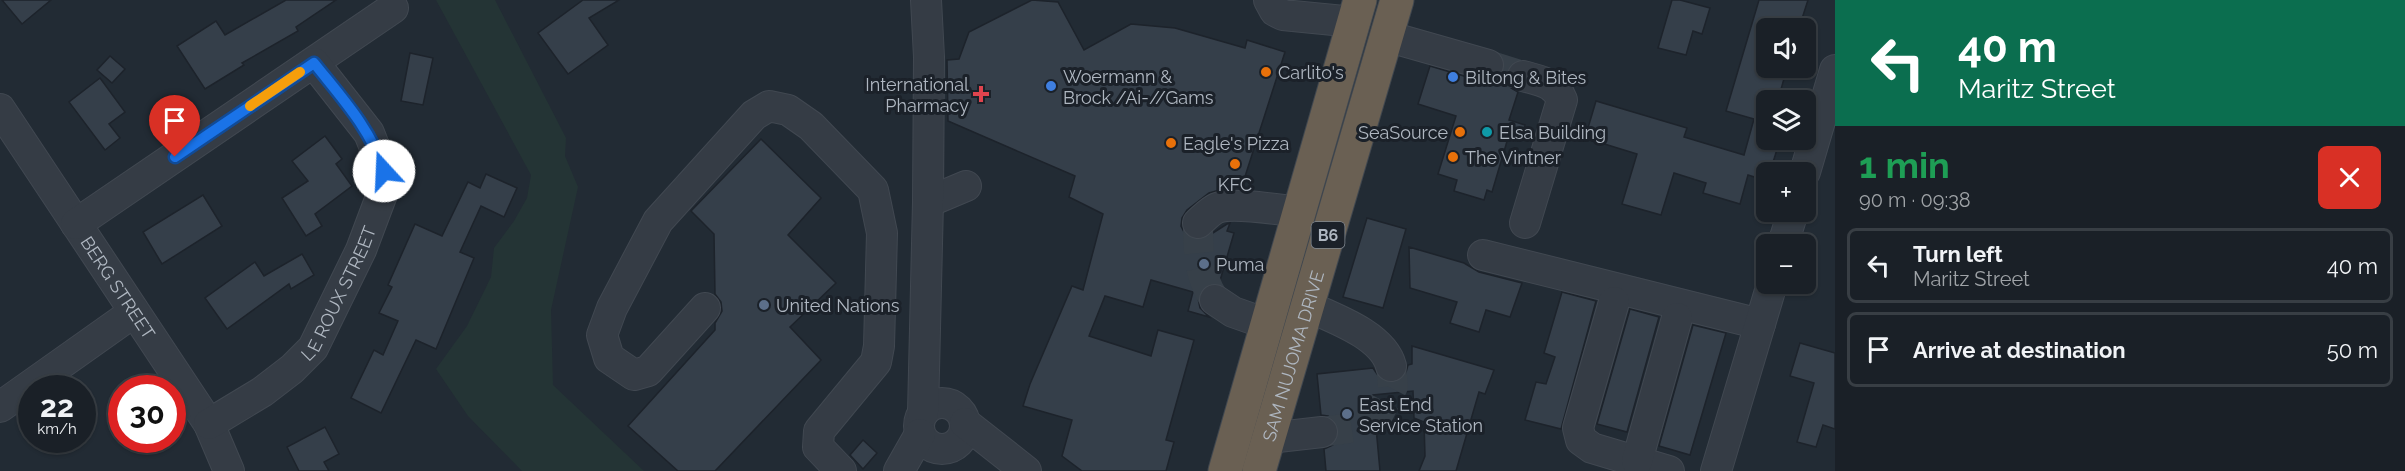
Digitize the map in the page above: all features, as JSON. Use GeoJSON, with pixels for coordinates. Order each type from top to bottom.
{"type":"FeatureCollection","features":[{"type":"Feature","properties":{"kind":"highway","name":"SAM NUJOMA DRIVE"},"geometry":{"type":"LineString","coordinates":[[1259,471],[1397,0]]}},
{"type":"Feature","properties":{"kind":"highway","name":"SAM NUJOMA DRIVE"},"geometry":{"type":"LineString","coordinates":[[1225,471],[1357,11]]}},
{"type":"Feature","properties":{"kind":"street"},"geometry":{"type":"LineString","coordinates":[[909,471],[935,430],[925,350],[929,57],[926,0]]}},
{"type":"Feature","properties":{"kind":"street"},"geometry":{"type":"LineString","coordinates":[[1269,0],[1275,11],[1283,15],[1357,11]]}},
{"type":"Feature","properties":{"kind":"street"},"geometry":{"type":"LineString","coordinates":[[76,224],[393,8]]}},
{"type":"Feature","properties":{"kind":"street"},"geometry":{"type":"LineString","coordinates":[[1386,36],[1488,65]]}},
{"type":"Feature","properties":{"kind":"street","name":"LE ROUX STREET"},"geometry":{"type":"LineString","coordinates":[[209,424],[262,392],[292,369],[313,348],[362,250],[384,189],[384,171],[369,133],[314,63]]}},
{"type":"Feature","properties":{"kind":"street"},"geometry":{"type":"LineString","coordinates":[[1808,162],[1835,70]]}},
{"type":"Feature","properties":{"kind":"street"},"geometry":{"type":"LineString","coordinates":[[1523,76],[1549,83],[1556,88],[1562,100],[1526,223]]}},
{"type":"Feature","properties":{"kind":"street"},"geometry":{"type":"LineString","coordinates":[[705,308],[648,371],[634,375],[609,358],[602,335],[612,308],[658,221],[754,115],[769,106],[788,110],[811,126],[873,190],[882,233],[879,346],[876,362],[819,431],[818,447],[841,471]]}},
{"type":"Feature","properties":{"kind":"street","name":"BERG STREET"},"geometry":{"type":"LineString","coordinates":[[0,109],[209,424],[229,471]]}},
{"type":"Feature","properties":{"kind":"street"},"geometry":{"type":"LineString","coordinates":[[928,202],[966,186]]}},
{"type":"Feature","properties":{"kind":"street"},"geometry":{"type":"LineString","coordinates":[[1198,223],[1210,212],[1220,207],[1265,208],[1300,212]]}},
{"type":"Feature","properties":{"kind":"street"},"geometry":{"type":"LineString","coordinates":[[1483,255],[1760,324]]}},
{"type":"Feature","properties":{"kind":"street"},"geometry":{"type":"LineString","coordinates":[[1716,471],[1769,294]]}},
{"type":"Feature","properties":{"kind":"street"},"geometry":{"type":"LineString","coordinates":[[1215,300],[1233,312],[1268,324]]}},
{"type":"Feature","properties":{"kind":"street"},"geometry":{"type":"LineString","coordinates":[[1614,302],[1578,428],[1581,440],[1592,448],[1669,471]]}},
{"type":"Feature","properties":{"kind":"street"},"geometry":{"type":"LineString","coordinates":[[1307,306],[1356,328],[1378,346],[1391,366]]}},
{"type":"Feature","properties":{"kind":"street"},"geometry":{"type":"LineString","coordinates":[[0,407],[134,312]]}},
{"type":"Feature","properties":{"kind":"street"},"geometry":{"type":"LineString","coordinates":[[1637,461],[1677,318]]}},
{"type":"Feature","properties":{"kind":"street"},"geometry":{"type":"LineString","coordinates":[[899,471],[955,407],[960,411],[965,423],[1008,465]]}},
{"type":"Feature","properties":{"kind":"street"},"geometry":{"type":"LineString","coordinates":[[935,430],[1008,465]]}},
{"type":"Feature","properties":{"kind":"street"},"geometry":{"type":"LineString","coordinates":[[1269,438],[1322,432]]}},
{"type":"Feature","properties":{"kind":"shaded area"},"geometry":{"type":"Polygon","coordinates":[[[436,0],[495,0],[566,138],[565,156],[578,187],[551,310],[553,385],[644,471],[522,471],[468,416],[436,369],[467,326],[491,277],[494,248],[514,221],[527,198],[531,175],[436,0]]]}},
{"type":"Feature","properties":{"kind":"building"},"geometry":{"type":"Polygon","coordinates":[[[2,0],[51,0],[22,24],[2,0]]]}},
{"type":"Feature","properties":{"kind":"building"},"geometry":{"type":"Polygon","coordinates":[[[286,0],[336,0],[296,27],[298,31],[242,63],[244,65],[205,89],[177,46],[216,21],[225,35],[286,0]]]}},
{"type":"Feature","properties":{"kind":"building"},"geometry":{"type":"Polygon","coordinates":[[[583,0],[619,0],[589,18],[608,45],[568,74],[538,33],[583,0]]]}},
{"type":"Feature","properties":{"kind":"building"},"geometry":{"type":"Polygon","coordinates":[[[1032,0],[1058,2],[1084,50],[1131,24],[1175,28],[1245,48],[1247,40],[1285,52],[1241,189],[1223,189],[1209,193],[1187,210],[1182,218],[1181,226],[1185,234],[1193,239],[1202,240],[1230,223],[1227,231],[1234,233],[1219,284],[1207,285],[1200,291],[1198,298],[1200,308],[1209,317],[1188,311],[1193,292],[1151,280],[1143,307],[1105,296],[1089,336],[1151,356],[1158,330],[1194,340],[1166,440],[1174,442],[1166,471],[1082,471],[1062,456],[1072,420],[1023,406],[1030,384],[1072,286],[1083,290],[1103,214],[1069,197],[1075,176],[948,121],[947,60],[959,59],[969,32],[1032,0]]]}},
{"type":"Feature","properties":{"kind":"building"},"geometry":{"type":"Polygon","coordinates":[[[1672,0],[1710,8],[1702,34],[1693,31],[1686,55],[1658,48],[1672,0]]]}},
{"type":"Feature","properties":{"kind":"building"},"geometry":{"type":"Polygon","coordinates":[[[1759,0],[1808,0],[1802,18],[1756,18],[1756,78],[1784,78],[1781,90],[1756,90],[1756,150],[1777,150],[1773,162],[1756,162],[1756,178],[1748,175],[1740,204],[1703,193],[1706,183],[1674,173],[1661,215],[1622,204],[1637,154],[1585,138],[1596,101],[1687,128],[1684,137],[1744,155],[1754,119],[1726,111],[1759,0]]]}},
{"type":"Feature","properties":{"kind":"building"},"geometry":{"type":"Polygon","coordinates":[[[410,53],[433,58],[423,105],[401,101],[410,53]]]}},
{"type":"Feature","properties":{"kind":"building"},"geometry":{"type":"Polygon","coordinates":[[[110,56],[125,69],[112,83],[97,70],[110,56]]]}},
{"type":"Feature","properties":{"kind":"building","name":"Elsa Building"},"geometry":{"type":"Polygon","coordinates":[[[1430,66],[1484,82],[1492,82],[1500,78],[1505,67],[1508,68],[1507,81],[1511,88],[1518,92],[1509,120],[1525,125],[1520,141],[1508,138],[1492,192],[1487,190],[1484,200],[1454,191],[1457,180],[1438,174],[1456,116],[1418,104],[1430,66]]]}},
{"type":"Feature","properties":{"kind":"building"},"geometry":{"type":"Polygon","coordinates":[[[100,78],[125,112],[109,124],[120,138],[105,150],[69,102],[100,78]]]}},
{"type":"Feature","properties":{"kind":"building"},"geometry":{"type":"Polygon","coordinates":[[[325,136],[342,159],[336,164],[352,186],[315,214],[322,226],[306,236],[282,198],[308,181],[292,161],[325,136]]]}},
{"type":"Feature","properties":{"kind":"building","name":"United Nations"},"geometry":{"type":"Polygon","coordinates":[[[761,139],[821,198],[788,235],[836,283],[790,327],[821,360],[715,471],[678,471],[628,426],[715,330],[715,323],[722,311],[721,302],[715,294],[714,234],[691,211],[761,139]]]}},
{"type":"Feature","properties":{"kind":"building"},"geometry":{"type":"Polygon","coordinates":[[[486,174],[517,188],[504,217],[481,206],[460,252],[474,258],[436,349],[416,340],[381,413],[351,398],[374,350],[383,355],[398,321],[379,313],[392,287],[388,285],[415,224],[442,236],[468,182],[480,188],[486,174]]]}},
{"type":"Feature","properties":{"kind":"building"},"geometry":{"type":"Polygon","coordinates":[[[203,195],[222,226],[162,264],[143,232],[203,195]]]}},
{"type":"Feature","properties":{"kind":"building"},"geometry":{"type":"Polygon","coordinates":[[[1367,218],[1406,229],[1383,308],[1343,297],[1367,218]]]}},
{"type":"Feature","properties":{"kind":"building"},"geometry":{"type":"Polygon","coordinates":[[[1409,247],[1464,263],[1479,272],[1522,283],[1510,317],[1486,310],[1479,332],[1450,323],[1457,302],[1410,288],[1409,247]]]}},
{"type":"Feature","properties":{"kind":"building"},"geometry":{"type":"Polygon","coordinates":[[[302,254],[314,275],[291,289],[289,284],[227,329],[205,298],[255,262],[264,276],[302,254]]]}},
{"type":"Feature","properties":{"kind":"building"},"geometry":{"type":"Polygon","coordinates":[[[1562,292],[1596,301],[1561,429],[1525,420],[1536,382],[1546,384],[1555,357],[1544,353],[1562,292]]]}},
{"type":"Feature","properties":{"kind":"building"},"geometry":{"type":"Polygon","coordinates":[[[1630,309],[1659,317],[1627,432],[1597,424],[1630,309]]]}},
{"type":"Feature","properties":{"kind":"building"},"geometry":{"type":"Polygon","coordinates":[[[1693,325],[1726,333],[1690,455],[1659,446],[1693,325]]]}},
{"type":"Feature","properties":{"kind":"building"},"geometry":{"type":"Polygon","coordinates":[[[1800,343],[1835,353],[1835,429],[1823,425],[1816,447],[1797,442],[1814,383],[1790,376],[1800,343]]]}},
{"type":"Feature","properties":{"kind":"building"},"geometry":{"type":"Polygon","coordinates":[[[1412,346],[1494,370],[1485,394],[1479,392],[1456,471],[1419,471],[1425,456],[1424,422],[1414,418],[1413,391],[1373,395],[1380,471],[1326,471],[1324,449],[1333,445],[1338,438],[1339,431],[1335,421],[1328,416],[1321,415],[1317,374],[1373,368],[1381,380],[1389,383],[1397,382],[1405,376],[1408,365],[1412,364],[1412,346]]]}},
{"type":"Feature","properties":{"kind":"building"},"geometry":{"type":"Polygon","coordinates":[[[325,427],[339,454],[324,462],[329,471],[299,471],[287,447],[325,427]]]}},
{"type":"Feature","properties":{"kind":"building"},"geometry":{"type":"Polygon","coordinates":[[[863,440],[877,453],[863,469],[850,455],[863,440]]]}},
{"type":"Feature","properties":{"kind":"tunnel"},"geometry":{"type":"LineString","coordinates":[[1488,65],[1523,76]]}},
{"type":"Feature","properties":{"kind":"tunnel"},"geometry":{"type":"LineString","coordinates":[[1198,223],[1199,253],[1203,273],[1215,300]]}},
{"type":"Feature","properties":{"kind":"tunnel"},"geometry":{"type":"LineString","coordinates":[[1322,432],[1364,426],[1379,413],[1393,386],[1391,366]]}},
{"type":"Feature","properties":{"kind":"slow traffic"},"geometry":{"type":"LineString","coordinates":[[250,106],[300,72]]}},
{"type":"Feature","properties":{"kind":"place","name":"Carlito's"},"geometry":{"type":"Point","coordinates":[1266,72]}},
{"type":"Feature","properties":{"kind":"place","name":"Biltong & Bites"},"geometry":{"type":"Point","coordinates":[1453,77]}},
{"type":"Feature","properties":{"kind":"place","name":"Woermann & Brock /Ai-//Gams"},"geometry":{"type":"Point","coordinates":[1051,86]}},
{"type":"Feature","properties":{"kind":"place","name":"International Pharmacy"},"geometry":{"type":"Point","coordinates":[981,94]}},
{"type":"Feature","properties":{"kind":"place","name":"SeaSource"},"geometry":{"type":"Point","coordinates":[1460,132]}},
{"type":"Feature","properties":{"kind":"place","name":"Elsa Building"},"geometry":{"type":"Point","coordinates":[1487,132]}},
{"type":"Feature","properties":{"kind":"place","name":"Eagle's Pizza"},"geometry":{"type":"Point","coordinates":[1171,143]}},
{"type":"Feature","properties":{"kind":"place","name":"The Vintner"},"geometry":{"type":"Point","coordinates":[1453,157]}},
{"type":"Feature","properties":{"kind":"place","name":"KFC"},"geometry":{"type":"Point","coordinates":[1235,164]}},
{"type":"Feature","properties":{"kind":"place","name":"Puma"},"geometry":{"type":"Point","coordinates":[1204,264]}},
{"type":"Feature","properties":{"kind":"place","name":"United Nations"},"geometry":{"type":"Point","coordinates":[764,305]}},
{"type":"Feature","properties":{"kind":"place","name":"East End Service Station"},"geometry":{"type":"Point","coordinates":[1347,414]}},
{"type":"Feature","properties":{"kind":"route"},"geometry":{"type":"LineString","coordinates":[[175,157],[314,63],[369,133],[384,171]]}}]}
